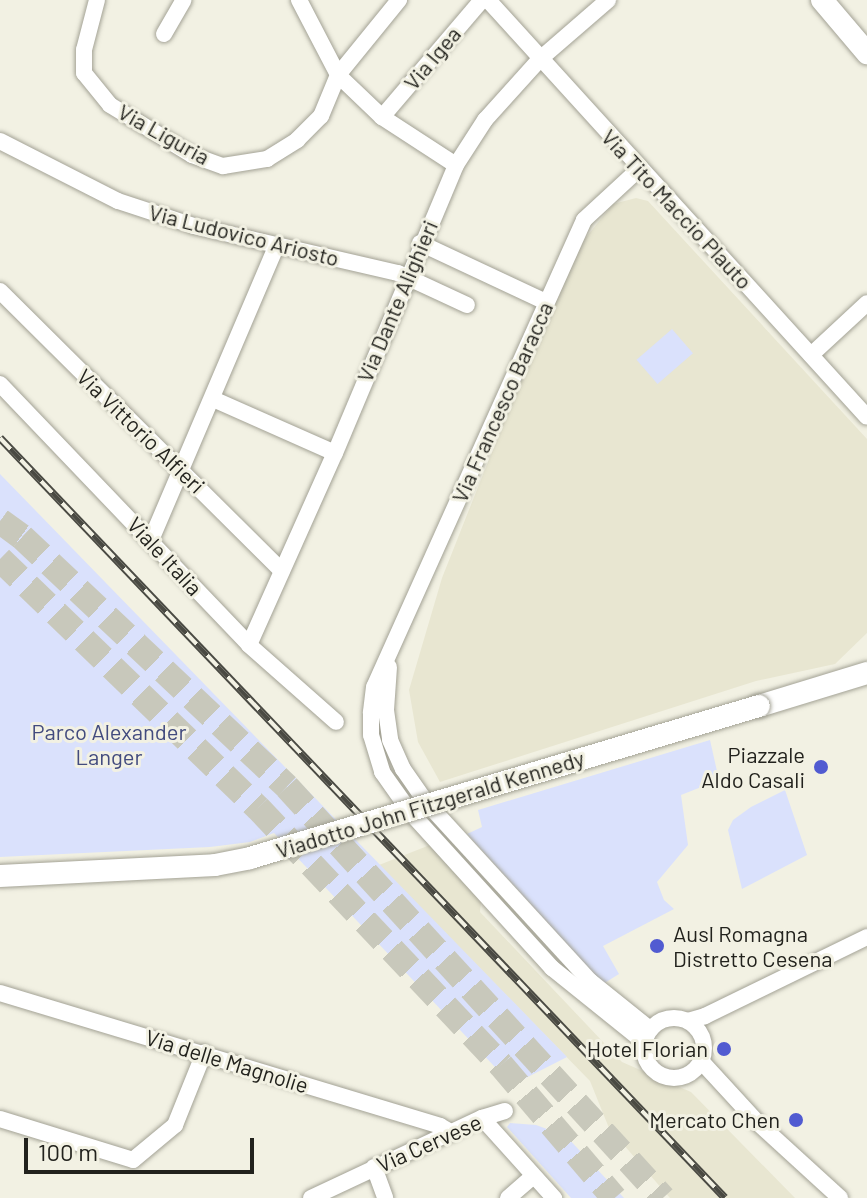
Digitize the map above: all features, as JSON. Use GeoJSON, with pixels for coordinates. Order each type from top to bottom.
{"type":"FeatureCollection","features":[{"type":"Feature","properties":{"kind":"main road"},"geometry":{"type":"LineString","coordinates":[[822,0],[867,53]]}},
{"type":"Feature","properties":{"kind":"main road"},"geometry":{"type":"LineString","coordinates":[[858,675],[867,662]]}},
{"type":"Feature","properties":{"kind":"main road","name":"Viadotto John Fitzgerald Kennedy"},"geometry":{"type":"LineString","coordinates":[[0,876],[215,865],[250,858],[858,675]]}},
{"type":"Feature","properties":{"kind":"street","name":"Via Liguria"},"geometry":{"type":"LineString","coordinates":[[97,0],[84,50],[84,73],[110,105],[192,155],[223,166],[267,159],[297,140],[321,116],[338,75],[399,0]]}},
{"type":"Feature","properties":{"kind":"street"},"geometry":{"type":"LineString","coordinates":[[171,0],[164,34],[184,0]]}},
{"type":"Feature","properties":{"kind":"street"},"geometry":{"type":"LineString","coordinates":[[299,0],[338,75],[382,117],[456,165]]}},
{"type":"Feature","properties":{"kind":"street","name":"Via Tito Maccio Plauto"},"geometry":{"type":"LineString","coordinates":[[485,0],[867,417]]}},
{"type":"Feature","properties":{"kind":"street","name":"Via Igea"},"geometry":{"type":"LineString","coordinates":[[382,117],[485,0]]}},
{"type":"Feature","properties":{"kind":"street","name":"Via Dante Alighieri"},"geometry":{"type":"LineString","coordinates":[[249,645],[335,453],[420,243],[456,165],[485,120],[540,59],[608,0]]}},
{"type":"Feature","properties":{"kind":"street","name":"Via Ludovico Ariosto"},"geometry":{"type":"LineString","coordinates":[[0,141],[118,201],[194,226],[406,277],[467,305]]}},
{"type":"Feature","properties":{"kind":"street","name":"Via Francesco Baracca"},"geometry":{"type":"LineString","coordinates":[[639,169],[584,220],[390,653],[386,710],[390,740],[403,769],[426,802],[564,953],[647,1036]]}},
{"type":"Feature","properties":{"kind":"street"},"geometry":{"type":"LineString","coordinates":[[420,243],[546,302]]}},
{"type":"Feature","properties":{"kind":"street"},"geometry":{"type":"LineString","coordinates":[[151,540],[277,245]]}},
{"type":"Feature","properties":{"kind":"street","name":"Via Vittorio Alfieri"},"geometry":{"type":"LineString","coordinates":[[0,291],[282,571]]}},
{"type":"Feature","properties":{"kind":"street"},"geometry":{"type":"LineString","coordinates":[[811,355],[867,303]]}},
{"type":"Feature","properties":{"kind":"street","name":"Viale Italia"},"geometry":{"type":"LineString","coordinates":[[0,384],[249,645],[336,722]]}},
{"type":"Feature","properties":{"kind":"street"},"geometry":{"type":"LineString","coordinates":[[213,399],[335,453]]}},
{"type":"Feature","properties":{"kind":"street"},"geometry":{"type":"LineString","coordinates":[[697,1023],[704,1044],[701,1061],[688,1075],[674,1078],[655,1071],[645,1058],[647,1036],[663,1020],[697,1023],[867,937]]}},
{"type":"Feature","properties":{"kind":"street","name":"Via delle Magnolie"},"geometry":{"type":"LineString","coordinates":[[0,993],[440,1126],[452,1133]]}},
{"type":"Feature","properties":{"kind":"street"},"geometry":{"type":"LineString","coordinates":[[0,1119],[133,1160],[175,1125],[204,1053]]}},
{"type":"Feature","properties":{"kind":"street"},"geometry":{"type":"LineString","coordinates":[[701,1061],[728,1093],[840,1198]]}},
{"type":"Feature","properties":{"kind":"street"},"geometry":{"type":"LineString","coordinates":[[688,1075],[728,1093]]}},
{"type":"Feature","properties":{"kind":"street","name":"Via Cervese"},"geometry":{"type":"LineString","coordinates":[[311,1198],[482,1118],[505,1111]]}},
{"type":"Feature","properties":{"kind":"street"},"geometry":{"type":"LineString","coordinates":[[482,1118],[554,1198]]}},
{"type":"Feature","properties":{"kind":"street"},"geometry":{"type":"LineString","coordinates":[[374,1167],[385,1198]]}},
{"type":"Feature","properties":{"kind":"street"},"geometry":{"type":"LineString","coordinates":[[508,1198],[533,1176]]}},
{"type":"Feature","properties":{"kind":"shaded area"},"geometry":{"type":"Polygon","coordinates":[[[636,198],[648,201],[867,439],[867,633],[835,664],[756,681],[440,782],[418,742],[409,690],[442,578],[503,424],[580,245],[613,204],[636,198]]]}},
{"type":"Feature","properties":{"kind":"shaded area"},"geometry":{"type":"Polygon","coordinates":[[[430,845],[481,902],[480,912],[622,1062],[691,1092],[795,1198],[670,1198],[609,1128],[590,1081],[379,865],[430,845]]]}},
{"type":"Feature","properties":{"kind":"green space"},"geometry":{"type":"Polygon","coordinates":[[[672,329],[693,353],[658,384],[637,360],[672,329]]]}},
{"type":"Feature","properties":{"kind":"green space","name":"Parco Alexander Langer"},"geometry":{"type":"Polygon","coordinates":[[[0,474],[567,1057],[512,1085],[274,833],[250,842],[210,847],[0,857],[0,474]]]}},
{"type":"Feature","properties":{"kind":"green space"},"geometry":{"type":"Polygon","coordinates":[[[710,740],[719,780],[681,795],[688,845],[657,882],[664,900],[674,909],[603,946],[619,974],[603,984],[467,834],[482,827],[478,810],[710,740]]]}},
{"type":"Feature","properties":{"kind":"green space"},"geometry":{"type":"Polygon","coordinates":[[[785,790],[807,855],[742,889],[728,830],[733,820],[751,807],[785,790]]]}},
{"type":"Feature","properties":{"kind":"green space"},"geometry":{"type":"Polygon","coordinates":[[[510,1123],[536,1125],[566,1136],[624,1198],[571,1198],[507,1127],[510,1123]]]}},
{"type":"Feature","properties":{"kind":"tunnel"},"geometry":{"type":"LineString","coordinates":[[0,521],[22,537],[287,787],[663,1198]]}},
{"type":"Feature","properties":{"kind":"tunnel"},"geometry":{"type":"LineString","coordinates":[[0,559],[258,808],[501,1065],[614,1198]]}},
{"type":"Feature","properties":{"kind":"railway"},"geometry":{"type":"LineString","coordinates":[[0,438],[725,1198]]}},
{"type":"Feature","properties":{"kind":"place","name":"Piazzale Aldo Casali"},"geometry":{"type":"Point","coordinates":[821,767]}},
{"type":"Feature","properties":{"kind":"place","name":"Ausl Romagna Distretto Cesena"},"geometry":{"type":"Point","coordinates":[657,946]}},
{"type":"Feature","properties":{"kind":"place","name":"Hotel Florian"},"geometry":{"type":"Point","coordinates":[724,1049]}},
{"type":"Feature","properties":{"kind":"place","name":"Mercato Chen"},"geometry":{"type":"Point","coordinates":[796,1120]}}]}
